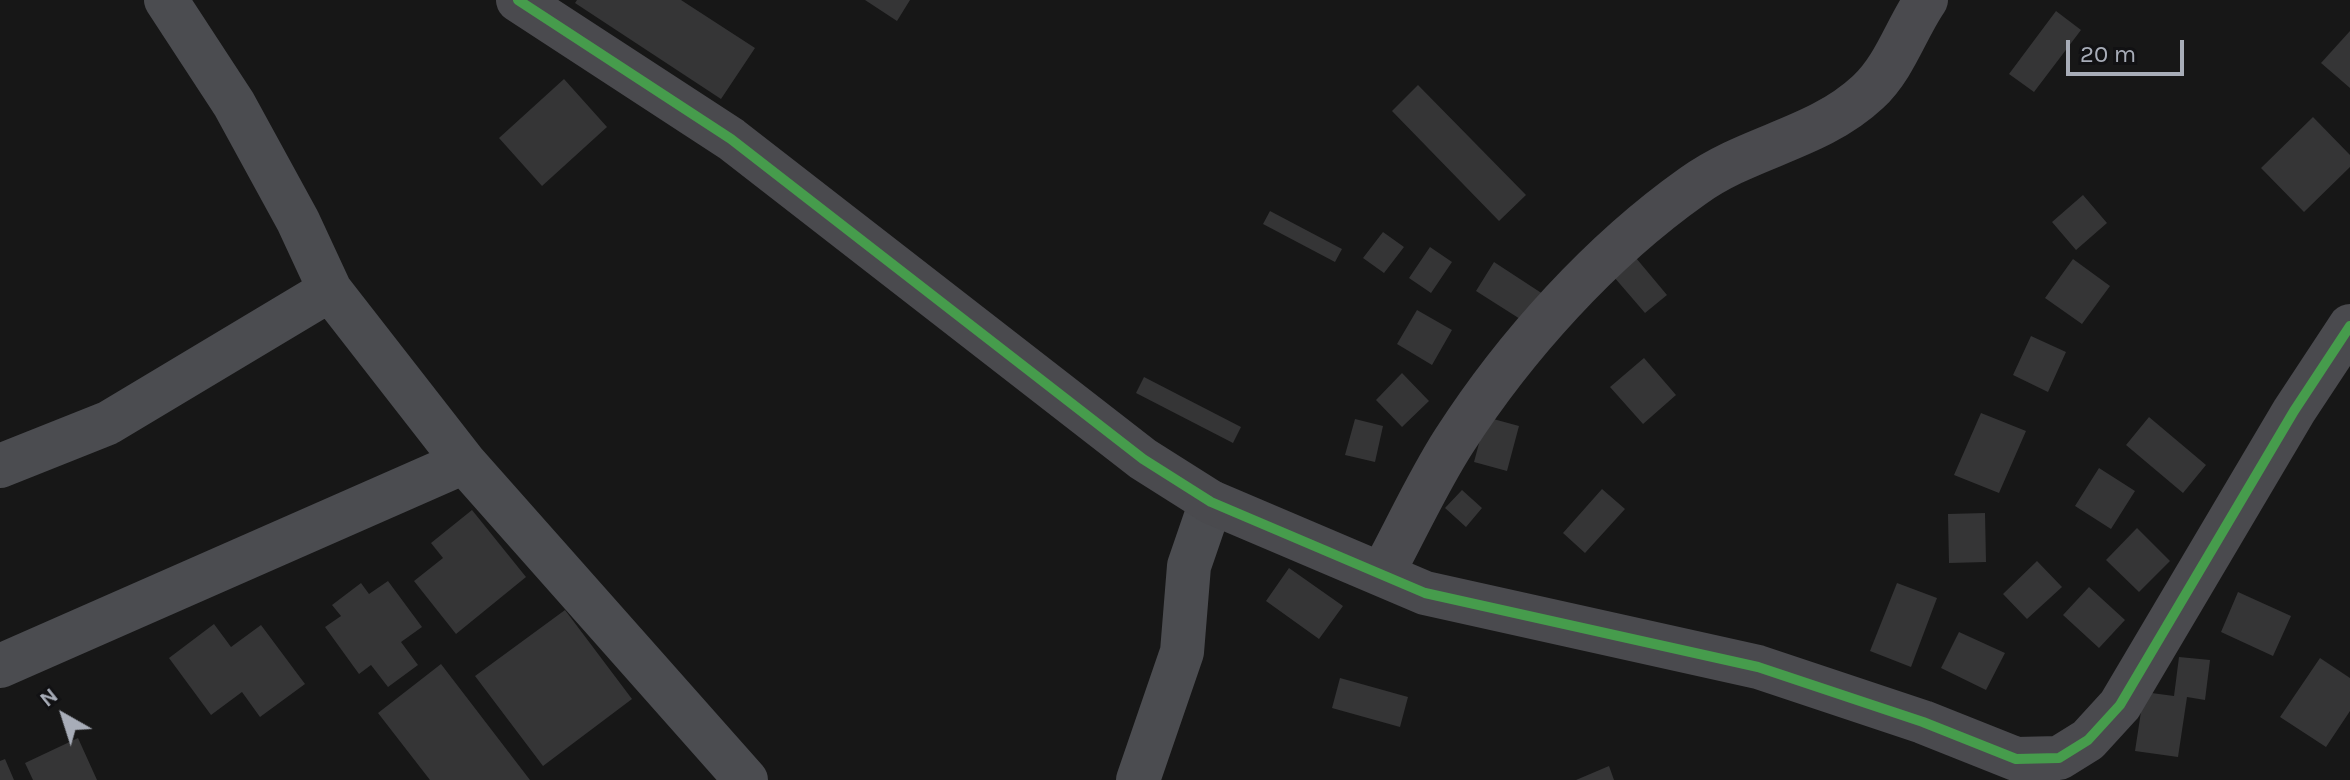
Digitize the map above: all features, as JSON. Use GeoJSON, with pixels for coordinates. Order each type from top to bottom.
{"type":"FeatureCollection","features":[{"type":"Feature","properties":{"kind":"street"},"geometry":{"type":"LineString","coordinates":[[166,0],[234,104],[298,221],[330,290],[464,462],[733,776]]}},
{"type":"Feature","properties":{"kind":"street"},"geometry":{"type":"LineString","coordinates":[[518,0],[731,139],[1143,459],[1211,502],[1425,593],[1758,667],[1923,722],[2016,759],[2059,758],[2088,740],[2120,705],[2294,411],[2350,326]]}},
{"type":"Feature","properties":{"kind":"street"},"geometry":{"type":"LineString","coordinates":[[1382,574],[1454,442],[1533,333],[1640,229],[1695,184],[1750,153],[1807,133],[1849,108],[1885,71],[1926,0]]}},
{"type":"Feature","properties":{"kind":"street"},"geometry":{"type":"LineString","coordinates":[[0,466],[108,423],[330,290]]}},
{"type":"Feature","properties":{"kind":"street"},"geometry":{"type":"LineString","coordinates":[[0,666],[464,462]]}},
{"type":"Feature","properties":{"kind":"street"},"geometry":{"type":"LineString","coordinates":[[1138,780],[1182,652],[1189,566],[1211,502]]}},
{"type":"Feature","properties":{"kind":"building"},"geometry":{"type":"Polygon","coordinates":[[[577,0],[681,0],[755,48],[721,99],[575,3],[577,0]]]}},
{"type":"Feature","properties":{"kind":"building"},"geometry":{"type":"Polygon","coordinates":[[[865,0],[910,0],[897,21],[865,0]]]}},
{"type":"Feature","properties":{"kind":"building"},"geometry":{"type":"Polygon","coordinates":[[[2056,11],[2081,30],[2034,92],[2009,74],[2056,11]]]}},
{"type":"Feature","properties":{"kind":"building"},"geometry":{"type":"Polygon","coordinates":[[[2350,31],[2350,88],[2321,63],[2350,31]]]}},
{"type":"Feature","properties":{"kind":"building"},"geometry":{"type":"Polygon","coordinates":[[[564,79],[607,127],[542,186],[499,138],[564,79]]]}},
{"type":"Feature","properties":{"kind":"building"},"geometry":{"type":"Polygon","coordinates":[[[1418,85],[1526,195],[1499,221],[1392,111],[1418,85]]]}},
{"type":"Feature","properties":{"kind":"building"},"geometry":{"type":"Polygon","coordinates":[[[2313,117],[2350,155],[2350,167],[2304,212],[2261,168],[2313,117]]]}},
{"type":"Feature","properties":{"kind":"building"},"geometry":{"type":"Polygon","coordinates":[[[2083,195],[2107,223],[2076,250],[2052,222],[2083,195]]]}},
{"type":"Feature","properties":{"kind":"building"},"geometry":{"type":"Polygon","coordinates":[[[1270,211],[1342,249],[1335,262],[1263,224],[1270,211]]]}},
{"type":"Feature","properties":{"kind":"building"},"geometry":{"type":"Polygon","coordinates":[[[1383,232],[1404,247],[1384,273],[1363,258],[1383,232]]]}},
{"type":"Feature","properties":{"kind":"building"},"geometry":{"type":"Polygon","coordinates":[[[1430,247],[1452,262],[1431,293],[1409,278],[1430,247]]]}},
{"type":"Feature","properties":{"kind":"building"},"geometry":{"type":"Polygon","coordinates":[[[1636,258],[1667,295],[1645,313],[1614,277],[1636,258]]]}},
{"type":"Feature","properties":{"kind":"building"},"geometry":{"type":"Polygon","coordinates":[[[2073,259],[2110,286],[2082,324],[2045,298],[2073,259]]]}},
{"type":"Feature","properties":{"kind":"building"},"geometry":{"type":"Polygon","coordinates":[[[1494,262],[1546,296],[1528,324],[1476,291],[1494,262]]]}},
{"type":"Feature","properties":{"kind":"building"},"geometry":{"type":"Polygon","coordinates":[[[1417,310],[1452,330],[1432,365],[1397,344],[1417,310]]]}},
{"type":"Feature","properties":{"kind":"building"},"geometry":{"type":"Polygon","coordinates":[[[2031,336],[2066,352],[2048,392],[2013,375],[2031,336]]]}},
{"type":"Feature","properties":{"kind":"building"},"geometry":{"type":"Polygon","coordinates":[[[1644,358],[1676,395],[1643,424],[1610,387],[1644,358]]]}},
{"type":"Feature","properties":{"kind":"building"},"geometry":{"type":"Polygon","coordinates":[[[1402,373],[1429,401],[1402,427],[1376,400],[1402,373]]]}},
{"type":"Feature","properties":{"kind":"building"},"geometry":{"type":"Polygon","coordinates":[[[1144,377],[1241,427],[1233,443],[1136,393],[1144,377]]]}},
{"type":"Feature","properties":{"kind":"building"},"geometry":{"type":"Polygon","coordinates":[[[1981,413],[2026,431],[1999,493],[1954,475],[1981,413]]]}},
{"type":"Feature","properties":{"kind":"building"},"geometry":{"type":"Polygon","coordinates":[[[1486,417],[1519,426],[1507,471],[1474,462],[1486,417]]]}},
{"type":"Feature","properties":{"kind":"building"},"geometry":{"type":"Polygon","coordinates":[[[2149,417],[2206,465],[2183,493],[2126,445],[2149,417]]]}},
{"type":"Feature","properties":{"kind":"building"},"geometry":{"type":"Polygon","coordinates":[[[1355,419],[1383,426],[1375,462],[1345,455],[1355,419]]]}},
{"type":"Feature","properties":{"kind":"building"},"geometry":{"type":"Polygon","coordinates":[[[2099,468],[2135,491],[2111,529],[2075,506],[2099,468]]]}},
{"type":"Feature","properties":{"kind":"building"},"geometry":{"type":"Polygon","coordinates":[[[1602,489],[1625,509],[1585,553],[1563,533],[1602,489]]]}},
{"type":"Feature","properties":{"kind":"building"},"geometry":{"type":"Polygon","coordinates":[[[1462,490],[1482,508],[1466,527],[1445,508],[1462,490]]]}},
{"type":"Feature","properties":{"kind":"building"},"geometry":{"type":"Polygon","coordinates":[[[472,510],[526,577],[456,634],[414,581],[443,558],[431,543],[472,510]]]}},
{"type":"Feature","properties":{"kind":"building"},"geometry":{"type":"Polygon","coordinates":[[[1985,513],[1986,562],[1949,563],[1948,514],[1985,513]]]}},
{"type":"Feature","properties":{"kind":"building"},"geometry":{"type":"Polygon","coordinates":[[[2137,528],[2170,561],[2139,592],[2106,560],[2137,528]]]}},
{"type":"Feature","properties":{"kind":"building"},"geometry":{"type":"Polygon","coordinates":[[[2037,561],[2062,587],[2027,619],[2003,594],[2037,561]]]}},
{"type":"Feature","properties":{"kind":"building"},"geometry":{"type":"Polygon","coordinates":[[[1289,568],[1343,606],[1319,639],[1266,601],[1289,568]]]}},
{"type":"Feature","properties":{"kind":"building"},"geometry":{"type":"Polygon","coordinates":[[[388,581],[422,627],[401,642],[418,665],[388,687],[371,665],[359,674],[325,627],[341,616],[332,605],[361,583],[369,594],[388,581]]]}},
{"type":"Feature","properties":{"kind":"building"},"geometry":{"type":"Polygon","coordinates":[[[1897,583],[1937,598],[1911,667],[1870,651],[1897,583]]]}},
{"type":"Feature","properties":{"kind":"building"},"geometry":{"type":"Polygon","coordinates":[[[2089,587],[2125,620],[2099,648],[2063,615],[2089,587]]]}},
{"type":"Feature","properties":{"kind":"building"},"geometry":{"type":"Polygon","coordinates":[[[2238,592],[2291,616],[2273,656],[2221,632],[2238,592]]]}},
{"type":"Feature","properties":{"kind":"building"},"geometry":{"type":"Polygon","coordinates":[[[565,610],[632,699],[543,766],[475,676],[565,610]]]}},
{"type":"Feature","properties":{"kind":"building"},"geometry":{"type":"Polygon","coordinates":[[[214,624],[231,647],[261,625],[305,684],[260,717],[242,692],[211,715],[169,658],[214,624]]]}},
{"type":"Feature","properties":{"kind":"building"},"geometry":{"type":"Polygon","coordinates":[[[1959,632],[2005,653],[1986,690],[1941,668],[1959,632]]]}},
{"type":"Feature","properties":{"kind":"building"},"geometry":{"type":"Polygon","coordinates":[[[2179,657],[2210,660],[2205,700],[2187,697],[2178,757],[2135,751],[2144,692],[2174,696],[2179,657]]]}},
{"type":"Feature","properties":{"kind":"building"},"geometry":{"type":"Polygon","coordinates":[[[2320,658],[2350,678],[2350,711],[2326,747],[2280,717],[2320,658]]]}},
{"type":"Feature","properties":{"kind":"building"},"geometry":{"type":"Polygon","coordinates":[[[441,664],[530,780],[430,780],[378,713],[441,664]]]}},
{"type":"Feature","properties":{"kind":"building"},"geometry":{"type":"Polygon","coordinates":[[[1340,678],[1408,697],[1400,727],[1332,708],[1340,678]]]}},
{"type":"Feature","properties":{"kind":"building"},"geometry":{"type":"Polygon","coordinates":[[[78,738],[97,780],[33,780],[25,763],[78,738]]]}},
{"type":"Feature","properties":{"kind":"building"},"geometry":{"type":"Polygon","coordinates":[[[5,759],[14,780],[0,780],[0,761],[5,759]]]}},
{"type":"Feature","properties":{"kind":"building"},"geometry":{"type":"Polygon","coordinates":[[[1609,766],[1614,780],[1576,780],[1609,766]]]}},
{"type":"Feature","properties":{"kind":"cycle path"},"geometry":{"type":"LineString","coordinates":[[518,0],[731,139],[1143,459],[1211,502],[1425,593],[1758,667],[1923,722],[2016,759],[2059,758],[2088,740],[2120,705],[2294,411],[2350,326]]}}]}
